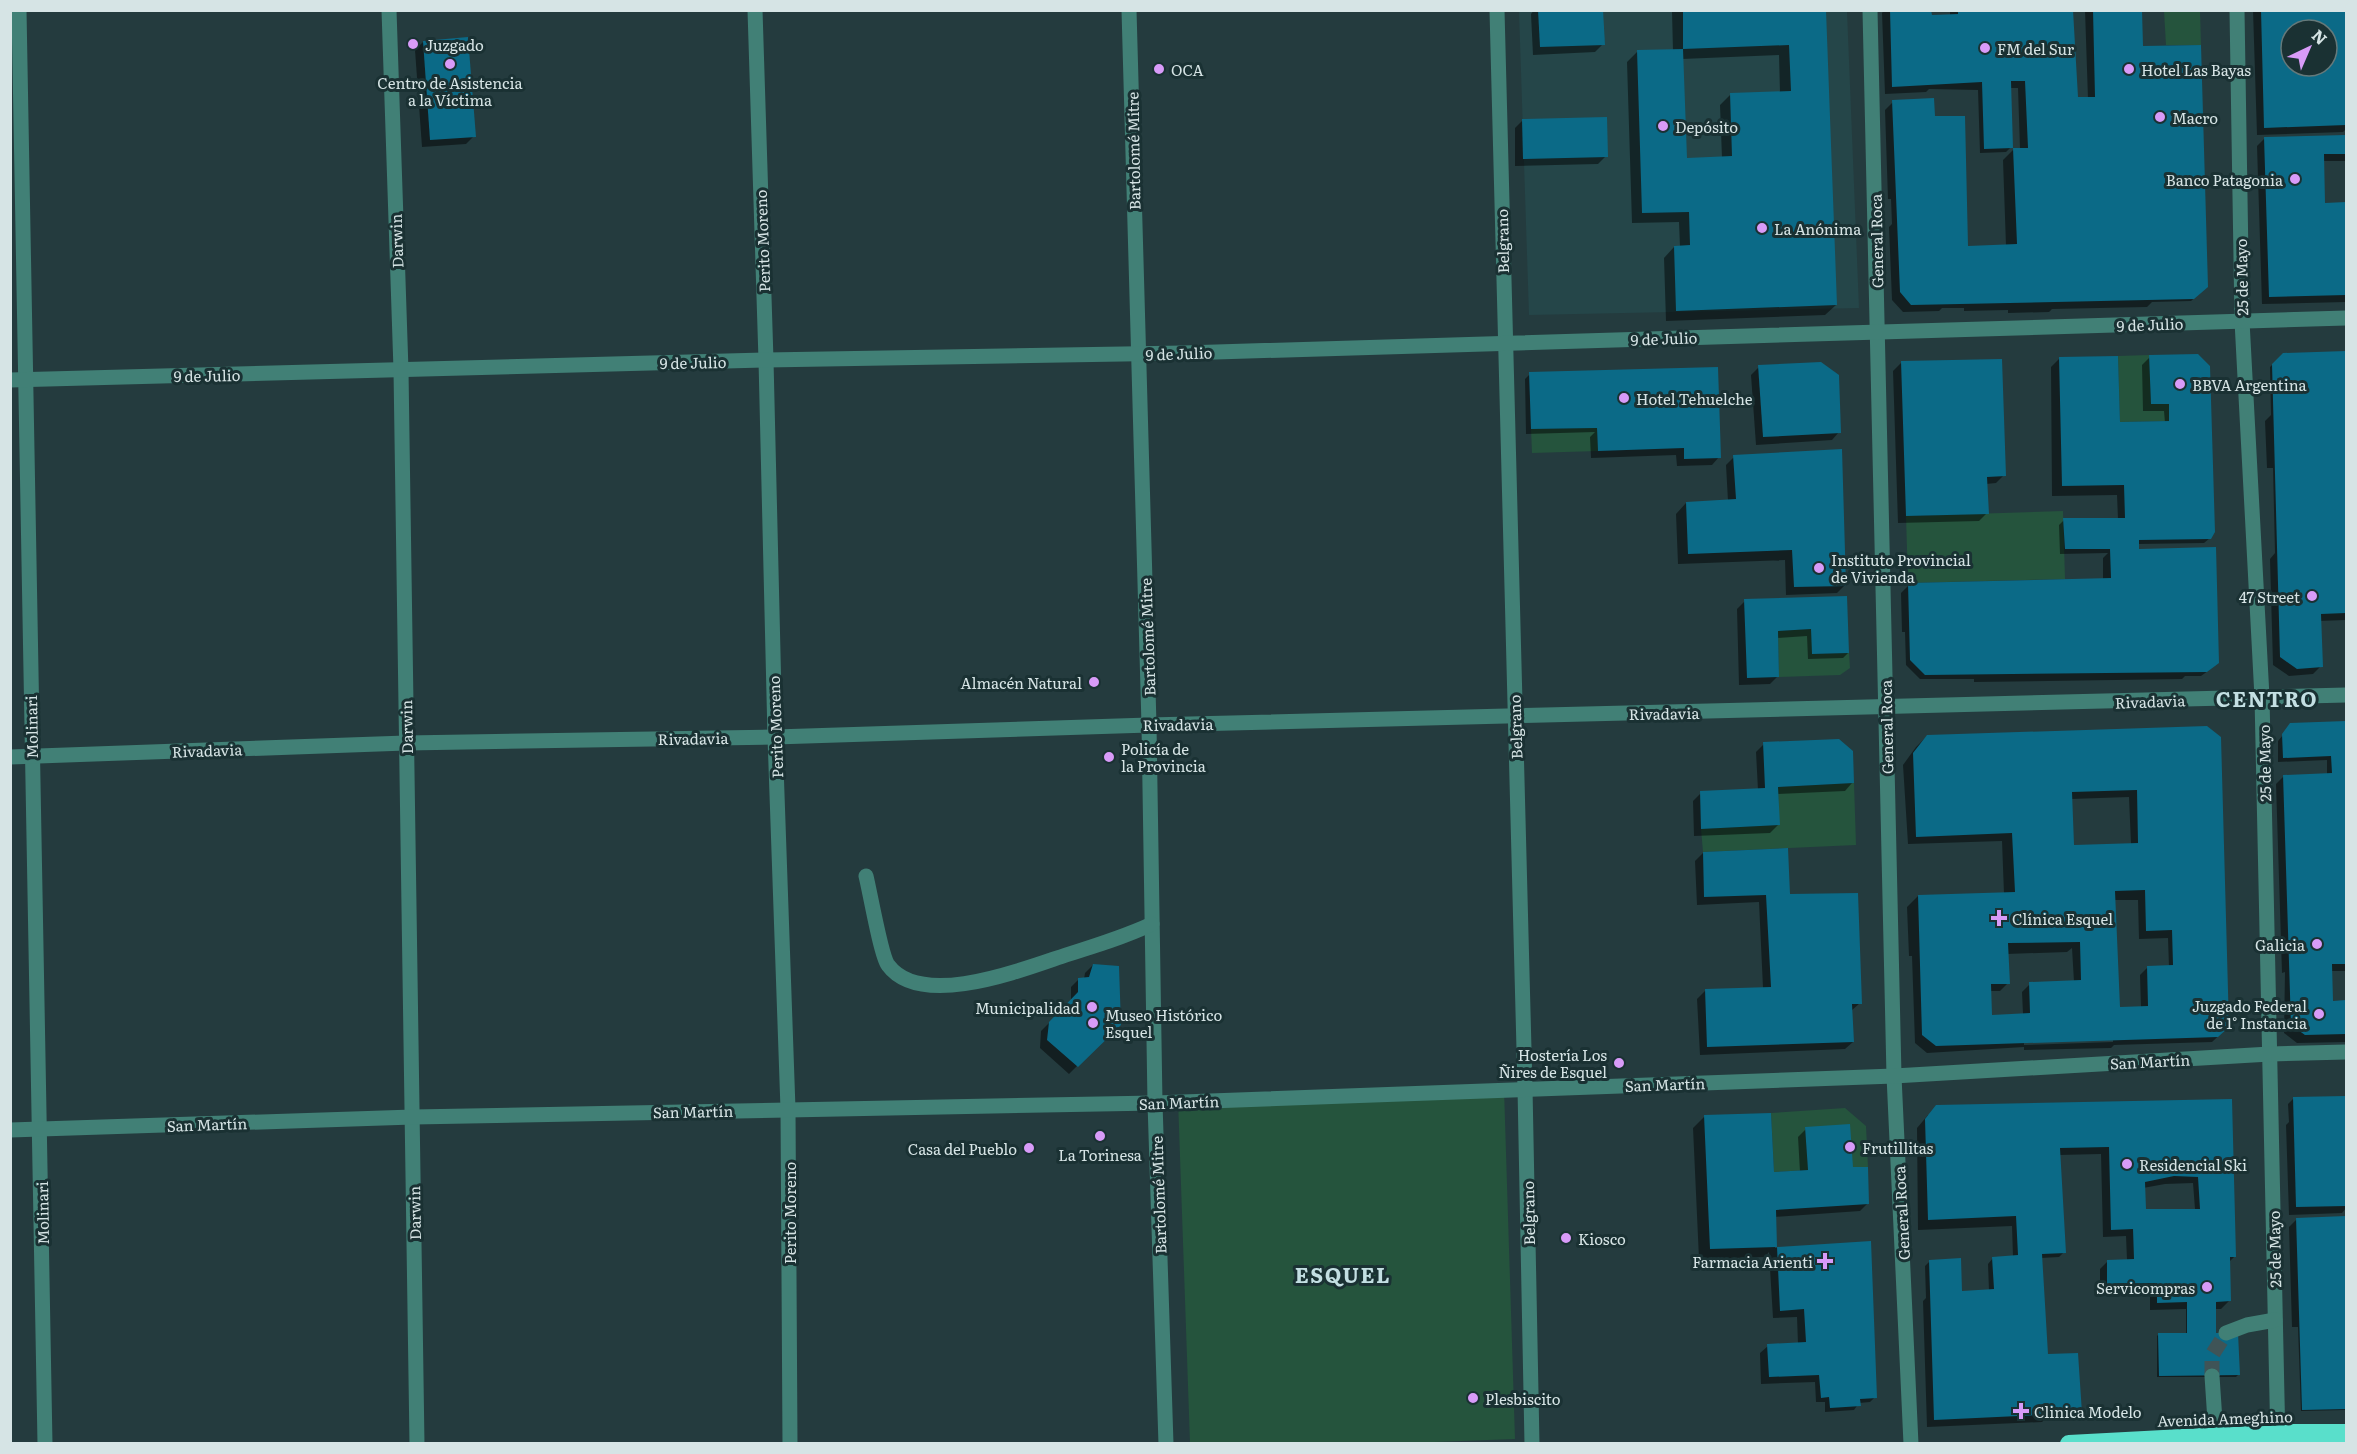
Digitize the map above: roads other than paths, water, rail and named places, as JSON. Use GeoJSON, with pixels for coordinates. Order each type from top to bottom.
{"type":"FeatureCollection","features":[{"type":"Feature","properties":{"kind":"highway","name":"Avenida Ameghino"},"geometry":{"type":"LineString","coordinates":[[2069,1443],[2216,1436],[2277,1438],[2346,1433]]}},
{"type":"Feature","properties":{"kind":"street","name":"Molinari"},"geometry":{"type":"LineString","coordinates":[[19,10],[45,1443]]}},
{"type":"Feature","properties":{"kind":"street","name":"Darwin"},"geometry":{"type":"LineString","coordinates":[[389,10],[400,369],[417,1443]]}},
{"type":"Feature","properties":{"kind":"street","name":"Perito Moreno"},"geometry":{"type":"LineString","coordinates":[[754,10],[788,1109],[790,1443]]}},
{"type":"Feature","properties":{"kind":"street","name":"Bartolomé Mitre"},"geometry":{"type":"LineString","coordinates":[[1129,10],[1149,725],[1155,1103],[1166,1443]]}},
{"type":"Feature","properties":{"kind":"street","name":"Belgrano"},"geometry":{"type":"LineString","coordinates":[[1497,10],[1532,1443]]}},
{"type":"Feature","properties":{"kind":"street","name":"General Roca"},"geometry":{"type":"LineString","coordinates":[[1870,10],[1894,1076],[1911,1443]]}},
{"type":"Feature","properties":{"kind":"street","name":"25 de Mayo"},"geometry":{"type":"LineString","coordinates":[[2237,10],[2242,321],[2262,698],[2277,1438]]}},
{"type":"Feature","properties":{"kind":"street","name":"9 de Julio"},"geometry":{"type":"LineString","coordinates":[[10,380],[766,360],[1138,354],[2346,318]]}},
{"type":"Feature","properties":{"kind":"street","name":"Rivadavia"},"geometry":{"type":"LineString","coordinates":[[10,757],[406,743],[775,737],[1149,725],[2346,695]]}},
{"type":"Feature","properties":{"kind":"street"},"geometry":{"type":"LineString","coordinates":[[866,876],[887,964],[900,976],[916,983],[950,985],[986,980],[1118,940],[1152,924]]}},
{"type":"Feature","properties":{"kind":"street","name":"San Martín"},"geometry":{"type":"LineString","coordinates":[[10,1130],[413,1117],[1155,1103],[1894,1076],[2270,1054],[2346,1052]]}},
{"type":"Feature","properties":{"kind":"street"},"geometry":{"type":"LineString","coordinates":[[2226,1333],[2247,1325],[2275,1320]]}},
{"type":"Feature","properties":{"kind":"street"},"geometry":{"type":"LineString","coordinates":[[2212,1376],[2216,1436]]}},
{"type":"Feature","properties":{"kind":"tunnel"},"geometry":{"type":"LineString","coordinates":[[2212,1376],[2212,1355],[2226,1333]]}},
{"type":"Feature","properties":{"kind":"place","name":"Juzgado"},"geometry":{"type":"Point","coordinates":[413,44]}},
{"type":"Feature","properties":{"kind":"place","name":"FM del Sur"},"geometry":{"type":"Point","coordinates":[1985,48]}},
{"type":"Feature","properties":{"kind":"place","name":"Centro de Asistencia a la Víctima"},"geometry":{"type":"Point","coordinates":[450,64]}},
{"type":"Feature","properties":{"kind":"place","name":"OCA"},"geometry":{"type":"Point","coordinates":[1159,69]}},
{"type":"Feature","properties":{"kind":"place","name":"Hotel Las Bayas"},"geometry":{"type":"Point","coordinates":[2129,69]}},
{"type":"Feature","properties":{"kind":"place","name":"Macro"},"geometry":{"type":"Point","coordinates":[2160,117]}},
{"type":"Feature","properties":{"kind":"place","name":"Depósito"},"geometry":{"type":"Point","coordinates":[1663,126]}},
{"type":"Feature","properties":{"kind":"place","name":"Banco Patagonia"},"geometry":{"type":"Point","coordinates":[2295,179]}},
{"type":"Feature","properties":{"kind":"place","name":"La Anónima"},"geometry":{"type":"Point","coordinates":[1762,228]}},
{"type":"Feature","properties":{"kind":"place","name":"BBVA Argentina"},"geometry":{"type":"Point","coordinates":[2180,384]}},
{"type":"Feature","properties":{"kind":"place","name":"Hotel Tehuelche"},"geometry":{"type":"Point","coordinates":[1624,398]}},
{"type":"Feature","properties":{"kind":"place","name":"Instituto Provincial de Vivienda"},"geometry":{"type":"Point","coordinates":[1819,568]}},
{"type":"Feature","properties":{"kind":"place","name":"47 Street"},"geometry":{"type":"Point","coordinates":[2312,596]}},
{"type":"Feature","properties":{"kind":"place","name":"Almacén Natural"},"geometry":{"type":"Point","coordinates":[1094,682]}},
{"type":"Feature","properties":{"kind":"place","name":"Policía de la Provincia"},"geometry":{"type":"Point","coordinates":[1109,757]}},
{"type":"Feature","properties":{"kind":"place","name":"Clínica Esquel"},"geometry":{"type":"Point","coordinates":[1999,918]}},
{"type":"Feature","properties":{"kind":"place","name":"Galicia"},"geometry":{"type":"Point","coordinates":[2317,944]}},
{"type":"Feature","properties":{"kind":"place","name":"Municipalidad"},"geometry":{"type":"Point","coordinates":[1092,1007]}},
{"type":"Feature","properties":{"kind":"place","name":"Juzgado Federal de 1° Instancia"},"geometry":{"type":"Point","coordinates":[2319,1014]}},
{"type":"Feature","properties":{"kind":"place","name":"Museo Histórico Esquel"},"geometry":{"type":"Point","coordinates":[1093,1023]}},
{"type":"Feature","properties":{"kind":"place","name":"Hostería Los Ñires de Esquel"},"geometry":{"type":"Point","coordinates":[1619,1063]}},
{"type":"Feature","properties":{"kind":"place","name":"La Torinesa"},"geometry":{"type":"Point","coordinates":[1100,1136]}},
{"type":"Feature","properties":{"kind":"place","name":"Frutillitas"},"geometry":{"type":"Point","coordinates":[1850,1147]}},
{"type":"Feature","properties":{"kind":"place","name":"Casa del Pueblo"},"geometry":{"type":"Point","coordinates":[1029,1148]}},
{"type":"Feature","properties":{"kind":"place","name":"Residencial Ski"},"geometry":{"type":"Point","coordinates":[2127,1164]}},
{"type":"Feature","properties":{"kind":"place","name":"Kiosco"},"geometry":{"type":"Point","coordinates":[1566,1238]}},
{"type":"Feature","properties":{"kind":"place","name":"Farmacia Arienti"},"geometry":{"type":"Point","coordinates":[1825,1261]}},
{"type":"Feature","properties":{"kind":"place","name":"Servicompras"},"geometry":{"type":"Point","coordinates":[2207,1287]}},
{"type":"Feature","properties":{"kind":"place","name":"Plesbiscito"},"geometry":{"type":"Point","coordinates":[1473,1398]}},
{"type":"Feature","properties":{"kind":"place","name":"Clinica Modelo"},"geometry":{"type":"Point","coordinates":[2021,1411]}},
{"type":"Feature","properties":{"kind":"district","name":"CENTRO"},"geometry":{"type":"Point","coordinates":[2267,697]}},
{"type":"Feature","properties":{"kind":"district","name":"ESQUEL"},"geometry":{"type":"Point","coordinates":[1343,1273]}}]}
